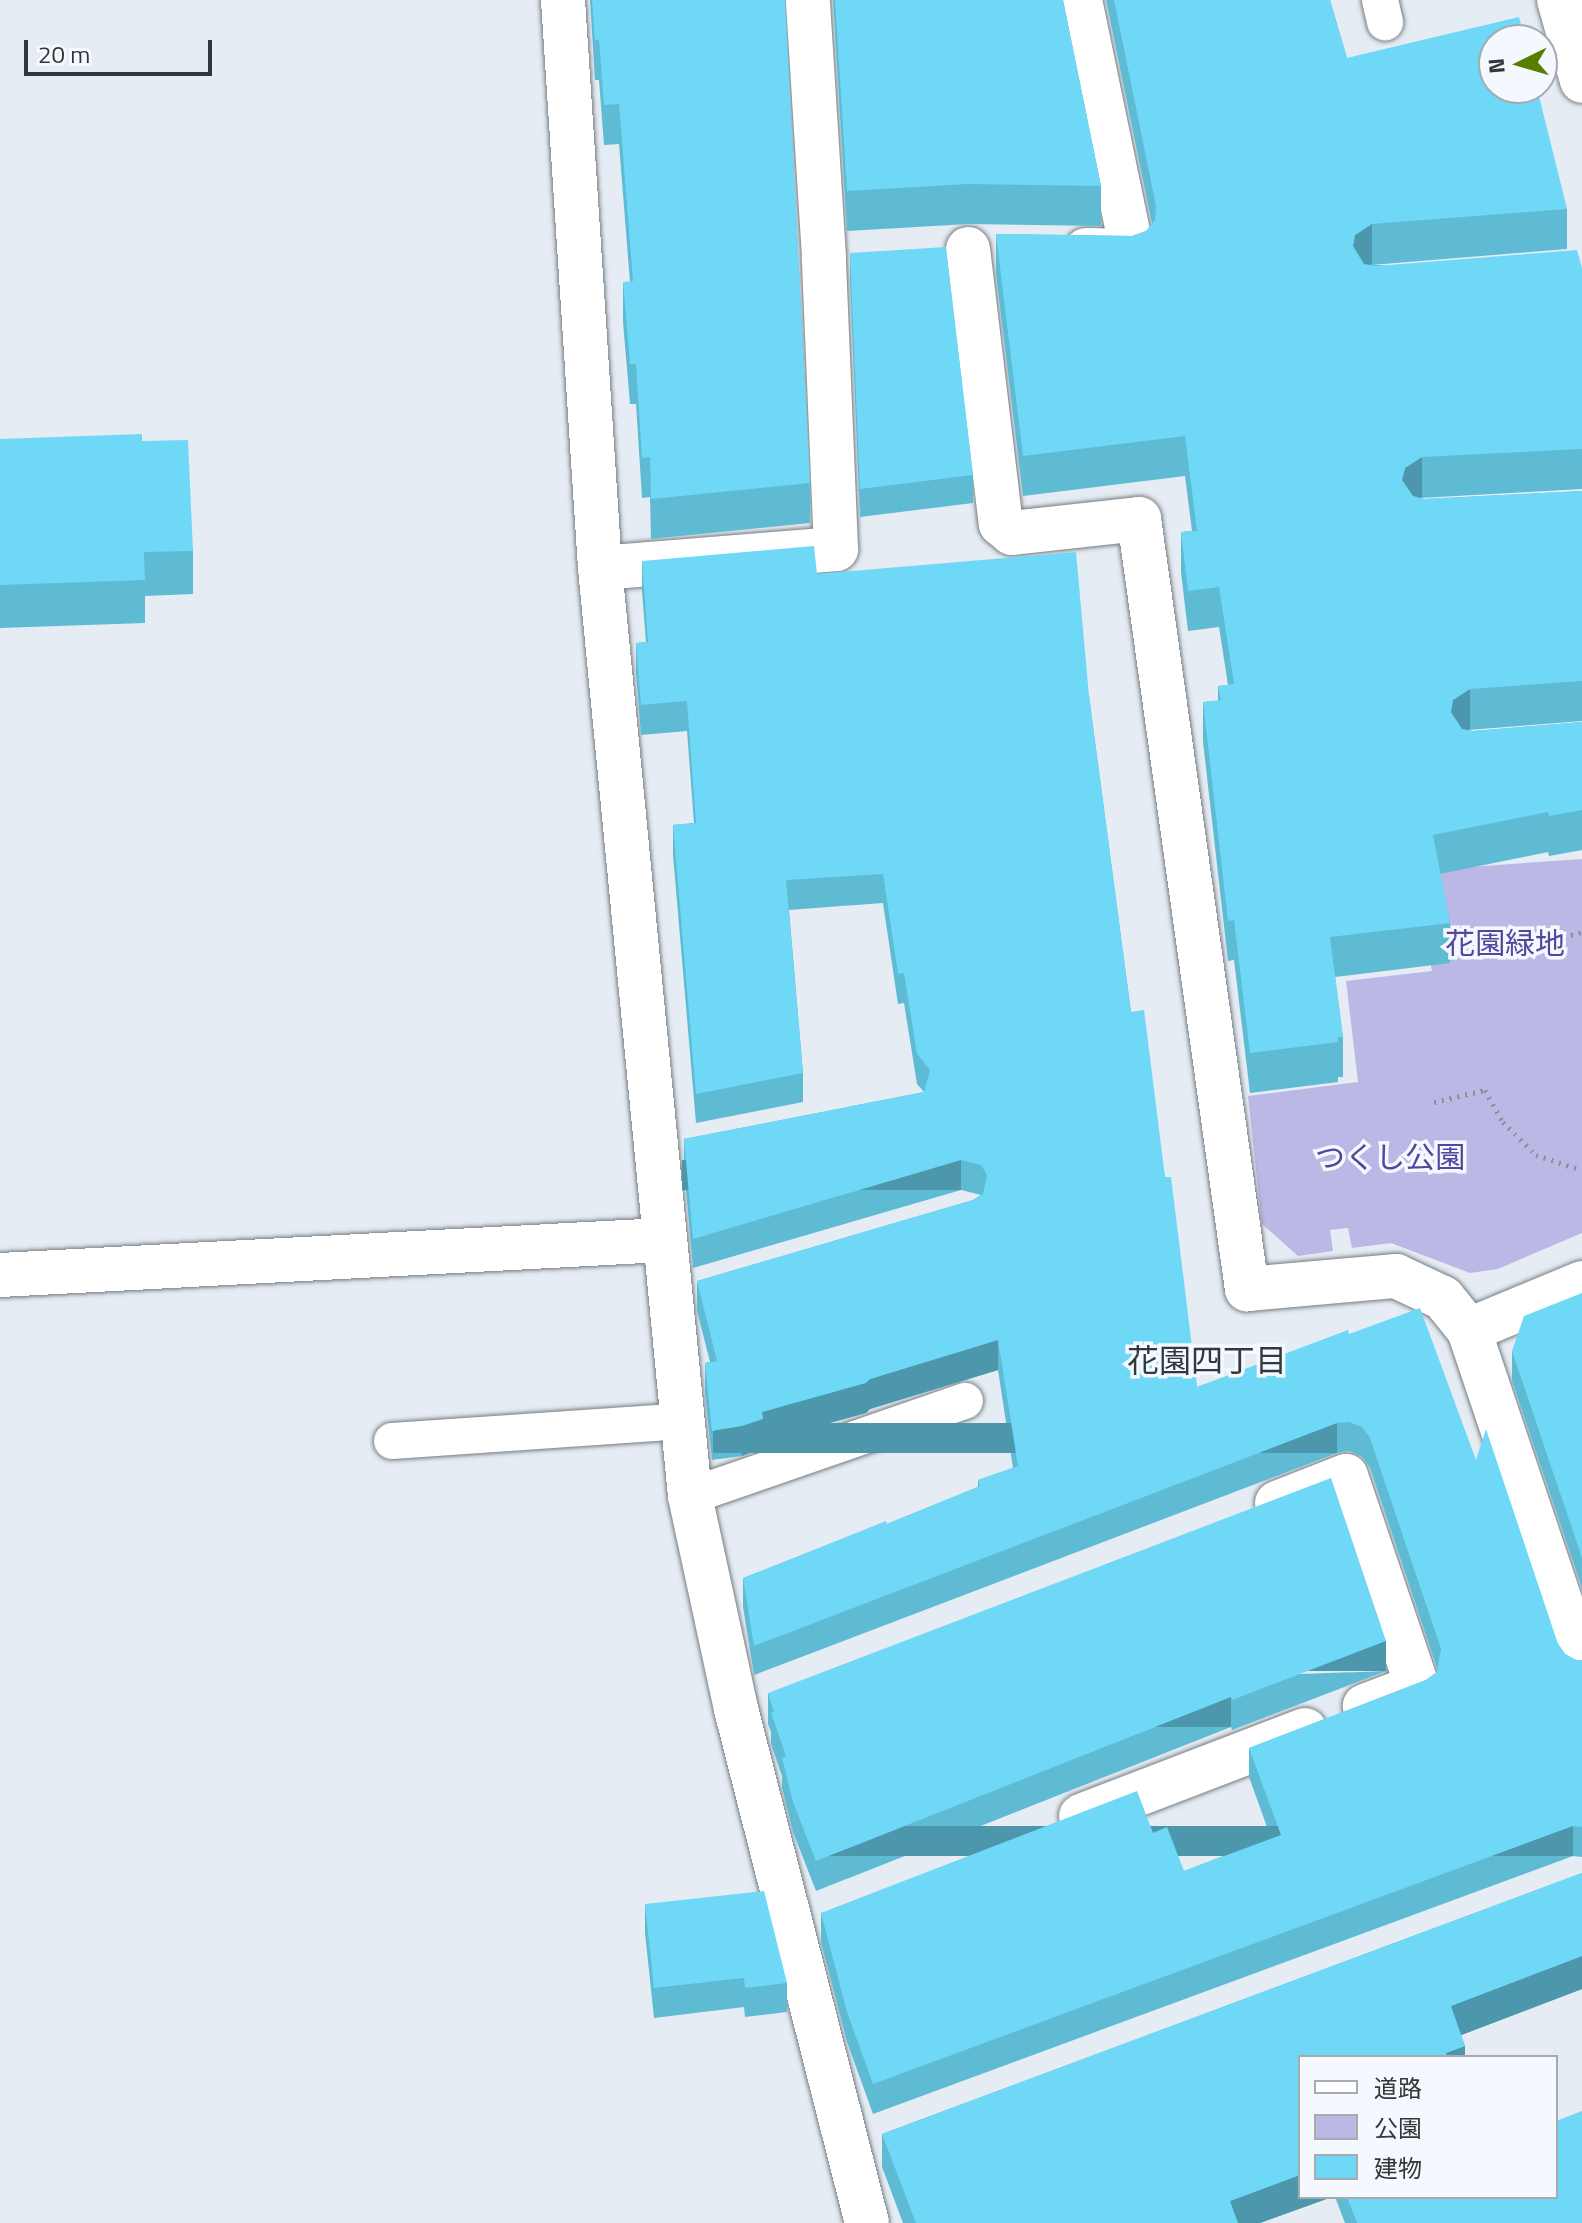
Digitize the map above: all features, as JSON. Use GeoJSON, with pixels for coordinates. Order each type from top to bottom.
{"type":"FeatureCollection","features":[{"type":"Feature","properties":{"kind":"street"},"geometry":{"type":"LineString","coordinates":[[563,0],[600,568],[674,1149],[664,1240],[685,1292],[683,1421],[690,1496],[736,1709],[867,2223]]}},
{"type":"Feature","properties":{"kind":"street"},"geometry":{"type":"LineString","coordinates":[[600,568],[836,549],[840,256],[808,0]]}},
{"type":"Feature","properties":{"kind":"street"},"geometry":{"type":"LineString","coordinates":[[1080,0],[1132,251],[952,250],[1001,524],[1012,533],[1139,519],[1247,1289],[1396,1276],[1443,1298],[1469,1330],[1582,1666]]}},
{"type":"Feature","properties":{"kind":"street"},"geometry":{"type":"LineString","coordinates":[[1559,0],[1582,81]]}},
{"type":"Feature","properties":{"kind":"street"},"geometry":{"type":"LineString","coordinates":[[0,1275],[664,1240]]}},
{"type":"Feature","properties":{"kind":"street"},"geometry":{"type":"LineString","coordinates":[[1469,1330],[1582,1283]]}},
{"type":"Feature","properties":{"kind":"street"},"geometry":{"type":"LineString","coordinates":[[1045,1830],[1417,1686],[1346,1476],[1242,1516]]}},
{"type":"Feature","properties":{"kind":"street"},"geometry":{"type":"LineString","coordinates":[[736,1709],[781,1692]]}},
{"type":"Feature","properties":{"kind":"street"},"geometry":{"type":"LineString","coordinates":[[792,1927],[836,1910]]}},
{"type":"Feature","properties":{"kind":"street"},"geometry":{"type":"LineString","coordinates":[[847,2150],[892,2133]]}},
{"type":"Feature","properties":{"kind":"lane"},"geometry":{"type":"LineString","coordinates":[[690,1496],[965,1401]]}},
{"type":"Feature","properties":{"kind":"lane"},"geometry":{"type":"LineString","coordinates":[[392,1441],[683,1421]]}},
{"type":"Feature","properties":{"kind":"path"},"geometry":{"type":"LineString","coordinates":[[1509,951],[1582,932]]}},
{"type":"Feature","properties":{"kind":"path"},"geometry":{"type":"LineString","coordinates":[[1434,1102],[1485,1090],[1503,1122],[1536,1155],[1582,1170]]}},
{"type":"Feature","properties":{"kind":"green space"},"geometry":{"type":"Polygon","coordinates":[[[1582,859],[1582,1233],[1498,1269],[1470,1273],[1391,1243],[1352,1248],[1348,1228],[1330,1230],[1333,1251],[1298,1256],[1262,1224],[1248,1096],[1358,1082],[1346,981],[1432,971],[1411,871],[1582,859]]]}},
{"type":"Feature","properties":{"kind":"building"},"geometry":{"type":"Polygon","coordinates":[[[592,0],[785,0],[810,483],[651,499],[650,457],[642,458],[636,364],[630,364],[623,282],[633,281],[619,104],[604,105],[599,40],[595,40],[592,0]]]}},
{"type":"Feature","properties":{"kind":"building"},"geometry":{"type":"Polygon","coordinates":[[[835,0],[1063,0],[1101,186],[968,184],[847,191],[835,0]]]}},
{"type":"Feature","properties":{"kind":"building"},"geometry":{"type":"Polygon","coordinates":[[[1114,0],[1330,0],[1347,58],[1478,27],[1478,104],[1541,104],[1567,209],[1372,224],[1355,235],[1353,246],[1364,264],[1376,266],[1577,250],[1582,268],[1582,449],[1422,457],[1405,468],[1402,480],[1413,496],[1424,499],[1582,491],[1582,681],[1470,689],[1453,700],[1451,712],[1462,729],[1473,731],[1582,722],[1582,810],[1549,816],[1548,812],[1433,835],[1450,923],[1330,937],[1343,1037],[1338,1037],[1338,1042],[1250,1053],[1234,920],[1228,921],[1203,702],[1221,700],[1218,686],[1234,684],[1219,587],[1188,591],[1181,532],[1197,531],[1185,436],[1023,456],[996,234],[1132,236],[1146,231],[1155,220],[1156,206],[1114,0]]]}},
{"type":"Feature","properties":{"kind":"building"},"geometry":{"type":"Polygon","coordinates":[[[1519,17],[1521,24],[1490,24],[1519,17]]]}},
{"type":"Feature","properties":{"kind":"building"},"geometry":{"type":"Polygon","coordinates":[[[946,247],[973,475],[860,489],[850,253],[946,247]]]}},
{"type":"Feature","properties":{"kind":"building"},"geometry":{"type":"Polygon","coordinates":[[[142,434],[142,441],[188,440],[193,551],[144,552],[145,580],[0,585],[0,439],[142,434]]]}},
{"type":"Feature","properties":{"kind":"building"},"geometry":{"type":"Polygon","coordinates":[[[814,546],[817,574],[1076,552],[1089,696],[1131,1012],[1144,1010],[1165,1177],[1171,1177],[1197,1387],[1348,1330],[1349,1334],[1420,1308],[1476,1460],[1486,1429],[1558,1644],[1565,1654],[1582,1660],[1582,1827],[1573,1826],[873,2084],[847,2012],[821,1913],[1137,1791],[1153,1833],[1167,1827],[1184,1871],[1281,1835],[1249,1748],[1426,1680],[1437,1672],[1441,1649],[1370,1438],[1362,1427],[1349,1422],[1337,1423],[754,1646],[743,1578],[886,1521],[887,1524],[980,1486],[978,1480],[1018,1466],[998,1340],[870,1379],[866,1383],[762,1412],[763,1419],[742,1426],[712,1431],[705,1363],[717,1361],[697,1281],[973,1200],[983,1194],[987,1175],[981,1165],[961,1160],[693,1239],[684,1139],[924,1092],[930,1070],[917,1054],[904,973],[898,974],[883,874],[786,880],[803,1073],[696,1094],[673,825],[696,823],[687,701],[641,705],[636,643],[648,642],[642,561],[814,546]]]}},
{"type":"Feature","properties":{"kind":"building"},"geometry":{"type":"Polygon","coordinates":[[[1582,1293],[1582,1558],[1512,1351],[1524,1316],[1582,1293]]]}},
{"type":"Feature","properties":{"kind":"building"},"geometry":{"type":"Polygon","coordinates":[[[1331,1478],[1386,1641],[1232,1700],[1231,1697],[816,1861],[793,1802],[782,1758],[786,1756],[771,1713],[774,1712],[768,1693],[1331,1478]]]}},
{"type":"Feature","properties":{"kind":"building"},"geometry":{"type":"Polygon","coordinates":[[[1582,1873],[1582,1956],[1451,2006],[1465,2046],[1446,2055],[1298,2055],[1298,2176],[1230,2201],[1238,2223],[916,2223],[882,2134],[1582,1873]]]}},
{"type":"Feature","properties":{"kind":"building"},"geometry":{"type":"Polygon","coordinates":[[[764,1891],[787,1983],[745,1988],[744,1978],[654,1988],[645,1904],[764,1891]]]}},
{"type":"Feature","properties":{"kind":"building"},"geometry":{"type":"Polygon","coordinates":[[[1582,2111],[1582,2223],[1357,2223],[1348,2199],[1558,2199],[1558,2120],[1582,2111]]]}},
{"type":"Feature","properties":{"kind":"district","name":"花園四丁目"},"geometry":{"type":"Point","coordinates":[1207,1360]}},
{"type":"Feature","properties":{"kind":"park label","name":"花園緑地"},"geometry":{"type":"Point","coordinates":[1505,943]}},
{"type":"Feature","properties":{"kind":"park label","name":"つくし公園"},"geometry":{"type":"Point","coordinates":[1390,1157]}}]}
